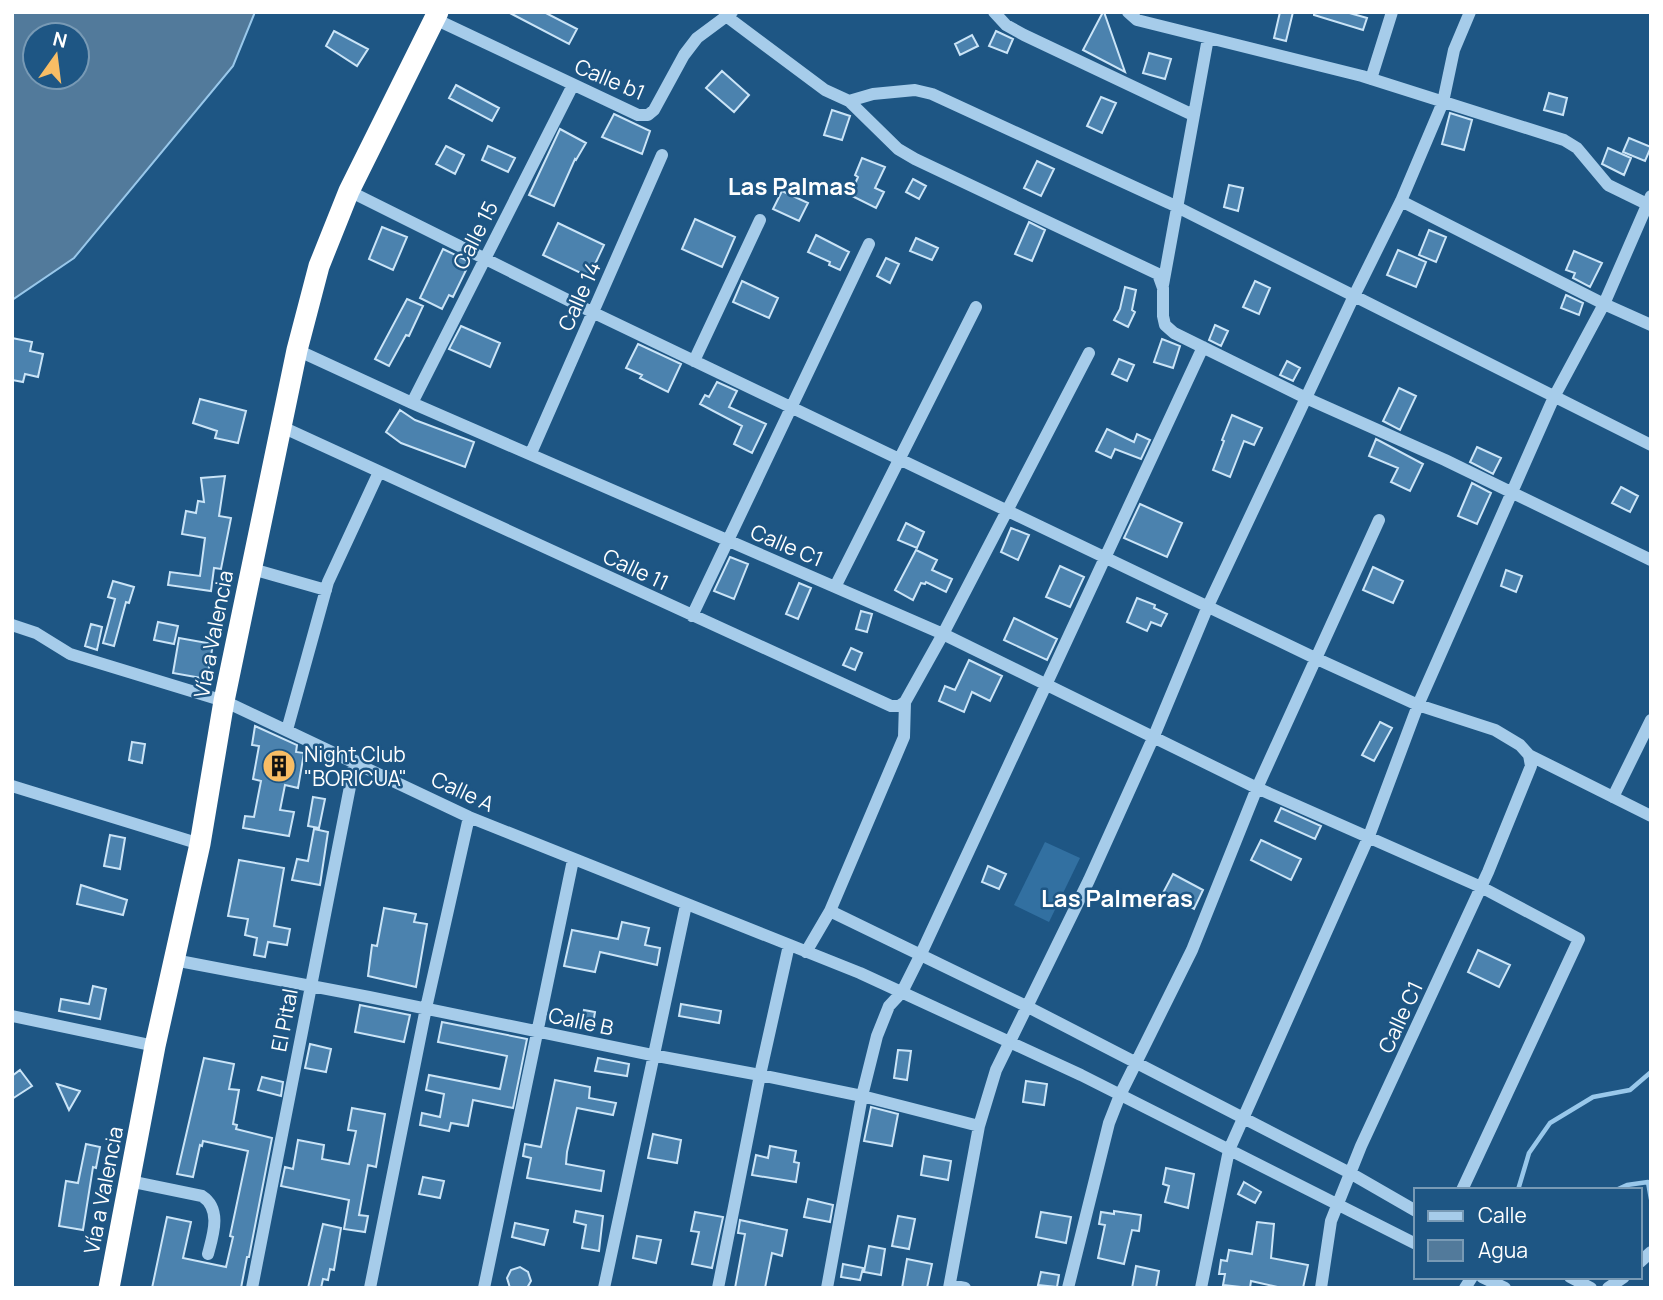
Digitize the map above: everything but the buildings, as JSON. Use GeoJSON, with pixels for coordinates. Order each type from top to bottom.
{"type":"FeatureCollection","features":[{"type":"Feature","properties":{"kind":"highway","name":"Vía a Valencia"},"geometry":{"type":"LineString","coordinates":[[109,1288],[155,1046],[200,844],[225,701],[297,350],[319,266],[349,191],[436,15]]}},
{"type":"Feature","properties":{"kind":"street"},"geometry":{"type":"LineString","coordinates":[[994,12],[1006,25],[1024,35],[1193,115]]}},
{"type":"Feature","properties":{"kind":"street"},"geometry":{"type":"LineString","coordinates":[[1128,12],[1137,20],[1371,79],[1564,140],[1577,148],[1608,185],[1649,202],[1604,304],[1554,397],[1419,705],[1370,836],[1229,1150],[1201,1288]]}},
{"type":"Feature","properties":{"kind":"street"},"geometry":{"type":"LineString","coordinates":[[1371,79],[1392,12]]}},
{"type":"Feature","properties":{"kind":"street"},"geometry":{"type":"LineString","coordinates":[[965,1288],[949,1286],[979,1126],[996,1070],[1089,880],[1154,736],[1208,606],[1401,201],[1443,102],[1454,50],[1470,12]]}},
{"type":"Feature","properties":{"kind":"street"},"geometry":{"type":"LineString","coordinates":[[729,14],[825,90],[849,101],[898,149],[1146,266],[1158,274],[1163,288]]}},
{"type":"Feature","properties":{"kind":"street","name":"Calle b1"},"geometry":{"type":"LineString","coordinates":[[436,15],[573,85],[638,115],[648,115],[654,110],[684,55],[697,38],[729,14]]}},
{"type":"Feature","properties":{"kind":"street"},"geometry":{"type":"LineString","coordinates":[[1208,38],[1163,288],[1165,325],[1174,333],[1306,398],[1445,460],[1651,560]]}},
{"type":"Feature","properties":{"kind":"street","name":"Calle 15"},"geometry":{"type":"LineString","coordinates":[[412,403],[573,85]]}},
{"type":"Feature","properties":{"kind":"street"},"geometry":{"type":"LineString","coordinates":[[849,101],[873,94],[915,90],[932,94],[1179,209],[1651,445]]}},
{"type":"Feature","properties":{"kind":"street","name":"Calle 14"},"geometry":{"type":"LineString","coordinates":[[531,453],[662,155]]}},
{"type":"Feature","properties":{"kind":"street"},"geometry":{"type":"LineString","coordinates":[[349,191],[694,361],[1315,658],[1419,705],[1495,730],[1520,745],[1530,761],[1651,816]]}},
{"type":"Feature","properties":{"kind":"street"},"geometry":{"type":"LineString","coordinates":[[1401,201],[1604,304],[1651,324]]}},
{"type":"Feature","properties":{"kind":"street"},"geometry":{"type":"LineString","coordinates":[[694,361],[760,219]]}},
{"type":"Feature","properties":{"kind":"street"},"geometry":{"type":"LineString","coordinates":[[692,616],[869,244]]}},
{"type":"Feature","properties":{"kind":"street"},"geometry":{"type":"LineString","coordinates":[[835,587],[975,307]]}},
{"type":"Feature","properties":{"kind":"street"},"geometry":{"type":"LineString","coordinates":[[827,1288],[862,1096],[877,1036],[889,1006],[901,992],[920,956],[1203,347]]}},
{"type":"Feature","properties":{"kind":"street","name":"Calle C1"},"geometry":{"type":"LineString","coordinates":[[297,350],[412,403],[943,634],[1257,789],[1370,836],[1481,887],[1580,939],[1463,1188]]}},
{"type":"Feature","properties":{"kind":"street"},"geometry":{"type":"LineString","coordinates":[[806,952],[830,911],[904,737],[905,702],[1009,510],[1089,353]]}},
{"type":"Feature","properties":{"kind":"street","name":"Calle 11"},"geometry":{"type":"LineString","coordinates":[[280,426],[891,706],[899,706],[905,702]]}},
{"type":"Feature","properties":{"kind":"street"},"geometry":{"type":"LineString","coordinates":[[287,730],[326,590],[379,472]]}},
{"type":"Feature","properties":{"kind":"street"},"geometry":{"type":"LineString","coordinates":[[1068,1288],[1109,1123],[1120,1095],[1192,950],[1257,789],[1379,520]]}},
{"type":"Feature","properties":{"kind":"street"},"geometry":{"type":"LineString","coordinates":[[251,569],[326,590]]}},
{"type":"Feature","properties":{"kind":"street","name":"Calle A"},"geometry":{"type":"LineString","coordinates":[[12,625],[36,633],[70,654],[225,701],[469,817],[860,972],[1120,1095],[1414,1243]]}},
{"type":"Feature","properties":{"kind":"street"},"geometry":{"type":"LineString","coordinates":[[1613,797],[1651,720]]}},
{"type":"Feature","properties":{"kind":"street","name":"El Pital"},"geometry":{"type":"LineString","coordinates":[[252,1288],[355,761]]}},
{"type":"Feature","properties":{"kind":"street","name":"Calle C1"},"geometry":{"type":"LineString","coordinates":[[1321,1288],[1331,1221],[1350,1173],[1481,887],[1530,761]]}},
{"type":"Feature","properties":{"kind":"street"},"geometry":{"type":"LineString","coordinates":[[12,786],[200,844]]}},
{"type":"Feature","properties":{"kind":"street"},"geometry":{"type":"LineString","coordinates":[[370,1288],[426,1008],[469,817]]}},
{"type":"Feature","properties":{"kind":"street"},"geometry":{"type":"LineString","coordinates":[[484,1288],[573,860]]}},
{"type":"Feature","properties":{"kind":"street"},"geometry":{"type":"LineString","coordinates":[[604,1288],[686,905]]}},
{"type":"Feature","properties":{"kind":"street"},"geometry":{"type":"LineString","coordinates":[[830,911],[1028,1007],[1350,1173],[1414,1211]]}},
{"type":"Feature","properties":{"kind":"street"},"geometry":{"type":"LineString","coordinates":[[718,1288],[760,1074],[789,945]]}},
{"type":"Feature","properties":{"kind":"street","name":"Calle B"},"geometry":{"type":"LineString","coordinates":[[174,960],[760,1074],[862,1096],[979,1126]]}},
{"type":"Feature","properties":{"kind":"street"},"geometry":{"type":"LineString","coordinates":[[12,1016],[155,1046]]}},
{"type":"Feature","properties":{"kind":"street"},"geometry":{"type":"LineString","coordinates":[[129,1181],[202,1196],[209,1201],[216,1221],[208,1254]]}},
{"type":"Feature","properties":{"kind":"street"},"geometry":{"type":"LineString","coordinates":[[1486,1279],[1505,1288]]}},
{"type":"Feature","properties":{"kind":"street"},"geometry":{"type":"LineString","coordinates":[[1574,1279],[1591,1288]]}},
{"type":"Feature","properties":{"kind":"shaded area"},"geometry":{"type":"Polygon","coordinates":[[[1045,842],[1080,858],[1049,922],[1014,905],[1045,842]]]}},
{"type":"Feature","properties":{"kind":"water"},"geometry":{"type":"Polygon","coordinates":[[[12,12],[255,12],[233,66],[74,258],[12,300],[12,12]]]}},
{"type":"Feature","properties":{"kind":"waterway"},"geometry":{"type":"LineString","coordinates":[[1519,1188],[1529,1153],[1550,1123],[1593,1097],[1630,1090],[1651,1072]]}},
{"type":"Feature","properties":{"kind":"waterway"},"geometry":{"type":"LineString","coordinates":[[1620,1188],[1648,1182],[1651,1199]]}},
{"type":"Feature","properties":{"kind":"place","name":"Night Club \"BORICUA\""},"geometry":{"type":"Point","coordinates":[279,766]}},
{"type":"Feature","properties":{"kind":"district","name":"Las Palmas"},"geometry":{"type":"Point","coordinates":[792,185]}},
{"type":"Feature","properties":{"kind":"district","name":"Las Palmeras"},"geometry":{"type":"Point","coordinates":[1117,897]}}]}
